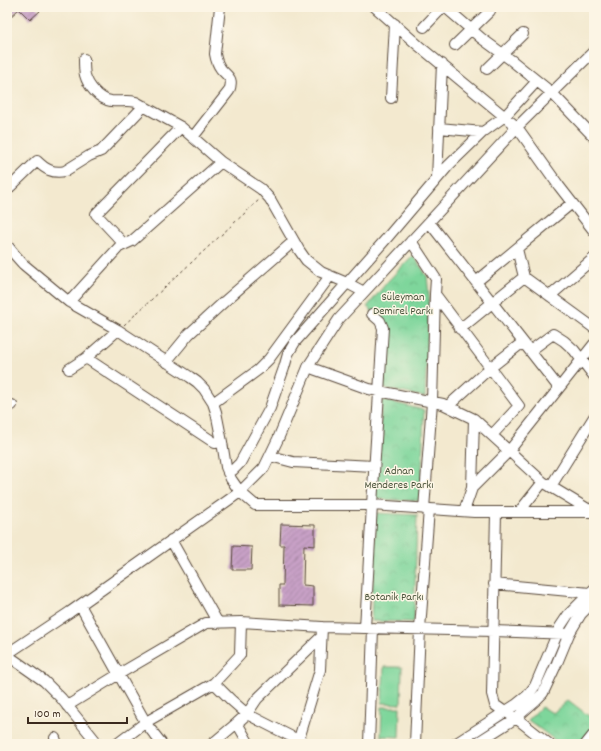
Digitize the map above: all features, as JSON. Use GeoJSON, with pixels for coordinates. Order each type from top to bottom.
{"type":"FeatureCollection","features":[{"type":"Feature","properties":{"kind":"street"},"geometry":{"type":"LineString","coordinates":[[193,137],[229,91],[231,84],[229,78],[220,68],[215,54],[220,7]]}},
{"type":"Feature","properties":{"kind":"street"},"geometry":{"type":"LineString","coordinates":[[376,7],[517,127],[572,204],[594,231]]}},
{"type":"Feature","properties":{"kind":"street"},"geometry":{"type":"LineString","coordinates":[[424,27],[444,7],[481,38],[552,93],[594,137]]}},
{"type":"Feature","properties":{"kind":"street"},"geometry":{"type":"LineString","coordinates":[[455,45],[490,11]]}},
{"type":"Feature","properties":{"kind":"street"},"geometry":{"type":"LineString","coordinates":[[391,98],[395,24]]}},
{"type":"Feature","properties":{"kind":"street"},"geometry":{"type":"LineString","coordinates":[[487,68],[523,34]]}},
{"type":"Feature","properties":{"kind":"street"},"geometry":{"type":"LineString","coordinates":[[98,744],[61,698],[44,681],[7,654],[80,605],[240,492],[264,468],[278,439],[308,367],[339,319],[517,127],[594,51]]}},
{"type":"Feature","properties":{"kind":"street"},"geometry":{"type":"LineString","coordinates":[[84,59],[85,75],[101,97],[110,101],[131,100],[181,127],[221,162],[256,185],[266,194],[302,255],[311,265],[321,272],[347,282],[364,292]]}},
{"type":"Feature","properties":{"kind":"street"},"geometry":{"type":"LineString","coordinates":[[437,178],[442,64]]}},
{"type":"Feature","properties":{"kind":"street"},"geometry":{"type":"LineString","coordinates":[[228,473],[240,463],[270,408],[288,354],[295,342],[386,239],[437,178],[483,132],[505,116],[536,81]]}},
{"type":"Feature","properties":{"kind":"street"},"geometry":{"type":"LineString","coordinates":[[7,190],[37,161],[43,167],[51,171],[65,171],[89,156],[101,151],[144,106]]}},
{"type":"Feature","properties":{"kind":"street"},"geometry":{"type":"LineString","coordinates":[[124,244],[96,214],[181,127]]}},
{"type":"Feature","properties":{"kind":"street"},"geometry":{"type":"LineString","coordinates":[[439,128],[483,132]]}},
{"type":"Feature","properties":{"kind":"street"},"geometry":{"type":"LineString","coordinates":[[69,302],[119,247],[132,242],[221,162]]}},
{"type":"Feature","properties":{"kind":"street"},"geometry":{"type":"LineString","coordinates":[[476,282],[572,204]]}},
{"type":"Feature","properties":{"kind":"street"},"geometry":{"type":"LineString","coordinates":[[429,222],[559,388]]}},
{"type":"Feature","properties":{"kind":"street"},"geometry":{"type":"LineString","coordinates":[[166,362],[189,334],[294,241]]}},
{"type":"Feature","properties":{"kind":"street"},"geometry":{"type":"LineString","coordinates":[[411,241],[436,279],[432,402],[415,744]]}},
{"type":"Feature","properties":{"kind":"street"},"geometry":{"type":"LineString","coordinates":[[7,245],[23,264],[69,302],[118,330],[197,382],[204,389],[213,403],[216,412],[228,473],[240,492],[256,505],[372,505],[464,512],[593,511]]}},
{"type":"Feature","properties":{"kind":"street"},"geometry":{"type":"LineString","coordinates":[[517,249],[524,277],[594,328]]}},
{"type":"Feature","properties":{"kind":"street"},"geometry":{"type":"LineString","coordinates":[[550,296],[594,258]]}},
{"type":"Feature","properties":{"kind":"street"},"geometry":{"type":"LineString","coordinates":[[213,403],[258,370],[269,359],[330,276]]}},
{"type":"Feature","properties":{"kind":"street"},"geometry":{"type":"LineString","coordinates":[[460,328],[524,277]]}},
{"type":"Feature","properties":{"kind":"street"},"geometry":{"type":"LineString","coordinates":[[435,294],[519,406],[492,435]]}},
{"type":"Feature","properties":{"kind":"street"},"geometry":{"type":"LineString","coordinates":[[369,744],[369,628],[372,505],[383,328],[380,321],[372,314]]}},
{"type":"Feature","properties":{"kind":"street"},"geometry":{"type":"LineString","coordinates":[[69,369],[86,358],[118,330]]}},
{"type":"Feature","properties":{"kind":"street"},"geometry":{"type":"LineString","coordinates":[[530,351],[553,334],[574,350],[594,376]]}},
{"type":"Feature","properties":{"kind":"street"},"geometry":{"type":"LineString","coordinates":[[448,406],[490,368],[523,342]]}},
{"type":"Feature","properties":{"kind":"street"},"geometry":{"type":"LineString","coordinates":[[472,488],[509,451],[594,344]]}},
{"type":"Feature","properties":{"kind":"street"},"geometry":{"type":"LineString","coordinates":[[86,358],[216,443],[222,442]]}},
{"type":"Feature","properties":{"kind":"street"},"geometry":{"type":"LineString","coordinates":[[269,359],[284,368]]}},
{"type":"Feature","properties":{"kind":"street"},"geometry":{"type":"LineString","coordinates":[[308,367],[369,389],[443,404],[474,418],[547,484],[593,511]]}},
{"type":"Feature","properties":{"kind":"street"},"geometry":{"type":"LineString","coordinates":[[519,512],[547,484],[594,417]]}},
{"type":"Feature","properties":{"kind":"street"},"geometry":{"type":"LineString","coordinates":[[464,512],[472,488],[474,418]]}},
{"type":"Feature","properties":{"kind":"street"},"geometry":{"type":"LineString","coordinates":[[270,456],[293,462],[374,466]]}},
{"type":"Feature","properties":{"kind":"street"},"geometry":{"type":"LineString","coordinates":[[496,512],[492,694],[495,704],[550,744]]}},
{"type":"Feature","properties":{"kind":"street"},"geometry":{"type":"LineString","coordinates":[[171,540],[218,622]]}},
{"type":"Feature","properties":{"kind":"street"},"geometry":{"type":"LineString","coordinates":[[494,584],[593,595]]}},
{"type":"Feature","properties":{"kind":"street"},"geometry":{"type":"LineString","coordinates":[[455,744],[527,696],[535,686],[560,627],[568,615],[593,595]]}},
{"type":"Feature","properties":{"kind":"street"},"geometry":{"type":"LineString","coordinates":[[475,744],[516,718],[543,693],[569,634],[593,595]]}},
{"type":"Feature","properties":{"kind":"street"},"geometry":{"type":"LineString","coordinates":[[80,605],[146,722],[162,744]]}},
{"type":"Feature","properties":{"kind":"street"},"geometry":{"type":"LineString","coordinates":[[117,744],[146,722],[214,682],[240,655],[241,622]]}},
{"type":"Feature","properties":{"kind":"street"},"geometry":{"type":"LineString","coordinates":[[67,706],[206,623],[241,622],[322,632],[369,628],[569,634]]}},
{"type":"Feature","properties":{"kind":"street"},"geometry":{"type":"LineString","coordinates":[[212,744],[247,714],[257,699],[322,632]]}},
{"type":"Feature","properties":{"kind":"street"},"geometry":{"type":"LineString","coordinates":[[298,743],[320,670],[322,632]]}},
{"type":"Feature","properties":{"kind":"street"},"geometry":{"type":"LineString","coordinates":[[214,682],[247,714],[294,738],[298,743]]}},
{"type":"Feature","properties":{"kind":"street"},"geometry":{"type":"LineString","coordinates":[[237,723],[249,744]]}},
{"type":"Feature","properties":{"kind":"street"},"geometry":{"type":"LineString","coordinates":[[586,744],[594,734]]}},
{"type":"Feature","properties":{"kind":"path"},"geometry":{"type":"LineString","coordinates":[[118,330],[266,194]]}},
{"type":"Feature","properties":{"kind":"green space","name":"Süleyman Demirel Parkı"},"geometry":{"type":"Polygon","coordinates":[[[413,255],[427,276],[429,296],[425,397],[382,388],[386,323],[367,307],[388,281],[413,255]]]}},
{"type":"Feature","properties":{"kind":"green space","name":"Adnan Menderes Parkı"},"geometry":{"type":"Polygon","coordinates":[[[382,400],[424,410],[421,501],[374,499],[382,400]]]}},
{"type":"Feature","properties":{"kind":"green space","name":"Botanik Parkı"},"geometry":{"type":"Polygon","coordinates":[[[376,513],[417,515],[414,622],[371,621],[376,513]]]}},
{"type":"Feature","properties":{"kind":"green space"},"geometry":{"type":"Polygon","coordinates":[[[384,667],[402,667],[401,704],[382,703],[384,667]]]}},
{"type":"Feature","properties":{"kind":"green space"},"geometry":{"type":"Polygon","coordinates":[[[568,700],[594,720],[594,728],[582,744],[560,744],[528,720],[541,707],[553,713],[568,700]]]}},
{"type":"Feature","properties":{"kind":"green space"},"geometry":{"type":"Polygon","coordinates":[[[382,707],[400,707],[399,737],[381,736],[382,707]]]}},
{"type":"Feature","properties":{"kind":"building"},"geometry":{"type":"Polygon","coordinates":[[[7,7],[36,7],[40,11],[30,20],[19,9],[7,20],[7,7]]]}},
{"type":"Feature","properties":{"kind":"building"},"geometry":{"type":"Polygon","coordinates":[[[281,524],[315,525],[315,546],[304,545],[303,585],[313,586],[313,606],[279,605],[279,585],[283,585],[284,545],[280,545],[281,524]]]}},
{"type":"Feature","properties":{"kind":"building"},"geometry":{"type":"Polygon","coordinates":[[[233,546],[252,547],[251,570],[232,570],[233,546]]]}}]}
